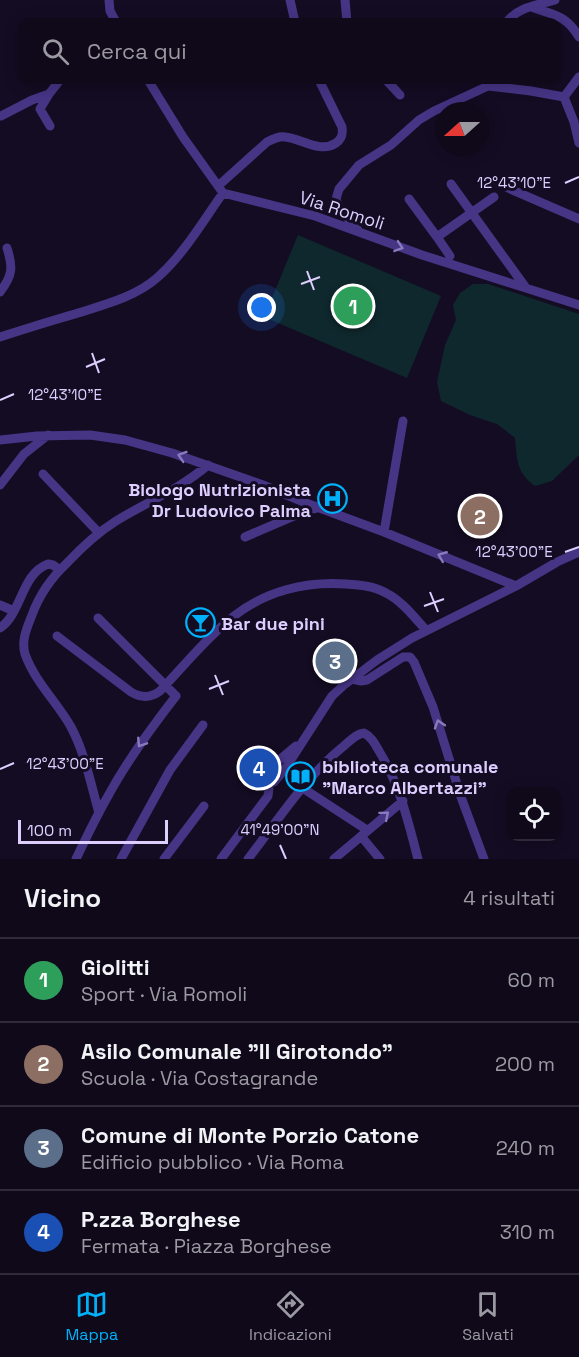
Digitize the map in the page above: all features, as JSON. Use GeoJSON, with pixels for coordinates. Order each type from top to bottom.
{"type":"FeatureCollection","features":[{"type":"Feature","properties":{"kind":"street"},"geometry":{"type":"LineString","coordinates":[[109,0],[112,18]]}},
{"type":"Feature","properties":{"kind":"street"},"geometry":{"type":"LineString","coordinates":[[290,0],[294,18]]}},
{"type":"Feature","properties":{"kind":"street"},"geometry":{"type":"LineString","coordinates":[[345,0],[347,18]]}},
{"type":"Feature","properties":{"kind":"street"},"geometry":{"type":"LineString","coordinates":[[511,18],[516,13],[555,0]]}},
{"type":"Feature","properties":{"kind":"street"},"geometry":{"type":"LineString","coordinates":[[531,7],[564,19],[579,37]]}},
{"type":"Feature","properties":{"kind":"street"},"geometry":{"type":"LineString","coordinates":[[564,97],[579,77]]}},
{"type":"Feature","properties":{"kind":"street"},"geometry":{"type":"LineString","coordinates":[[50,126],[40,109],[57,84]]}},
{"type":"Feature","properties":{"kind":"street"},"geometry":{"type":"LineString","coordinates":[[150,84],[177,128],[221,190]]}},
{"type":"Feature","properties":{"kind":"street"},"geometry":{"type":"LineString","coordinates":[[0,337],[105,304],[145,286],[161,274],[179,254],[221,190],[267,142],[286,137],[322,147],[332,146],[340,140],[343,133],[342,127],[321,84]]}},
{"type":"Feature","properties":{"kind":"street"},"geometry":{"type":"LineString","coordinates":[[390,84],[400,95]]}},
{"type":"Feature","properties":{"kind":"street"},"geometry":{"type":"LineString","coordinates":[[361,233],[340,210],[336,199],[339,189],[356,168],[366,159],[395,142],[427,115],[487,84]]}},
{"type":"Feature","properties":{"kind":"street"},"geometry":{"type":"LineString","coordinates":[[494,84],[564,97]]}},
{"type":"Feature","properties":{"kind":"street"},"geometry":{"type":"LineString","coordinates":[[1,116],[49,94]]}},
{"type":"Feature","properties":{"kind":"street"},"geometry":{"type":"LineString","coordinates":[[564,97],[579,143]]}},
{"type":"Feature","properties":{"kind":"street"},"geometry":{"type":"LineString","coordinates":[[451,184],[526,288]]}},
{"type":"Feature","properties":{"kind":"street"},"geometry":{"type":"LineString","coordinates":[[508,188],[579,219]]}},
{"type":"Feature","properties":{"kind":"street","name":"Via Romoli"},"geometry":{"type":"LineString","coordinates":[[221,190],[315,216],[579,304]]}},
{"type":"Feature","properties":{"kind":"street"},"geometry":{"type":"LineString","coordinates":[[437,237],[494,197]]}},
{"type":"Feature","properties":{"kind":"street"},"geometry":{"type":"LineString","coordinates":[[409,199],[450,256]]}},
{"type":"Feature","properties":{"kind":"street"},"geometry":{"type":"LineString","coordinates":[[0,292],[9,279],[11,271],[8,248]]}},
{"type":"Feature","properties":{"kind":"street"},"geometry":{"type":"LineString","coordinates":[[384,532],[403,422]]}},
{"type":"Feature","properties":{"kind":"street"},"geometry":{"type":"LineString","coordinates":[[0,440],[76,434],[115,438],[172,453],[263,485],[516,586]]}},
{"type":"Feature","properties":{"kind":"street"},"geometry":{"type":"LineString","coordinates":[[0,485],[21,457],[48,435]]}},
{"type":"Feature","properties":{"kind":"street"},"geometry":{"type":"LineString","coordinates":[[99,813],[76,737],[27,658],[24,636],[45,586],[99,533],[188,481],[208,465]]}},
{"type":"Feature","properties":{"kind":"street"},"geometry":{"type":"LineString","coordinates":[[43,474],[99,533]]}},
{"type":"Feature","properties":{"kind":"street"},"geometry":{"type":"LineString","coordinates":[[245,537],[317,508]]}},
{"type":"Feature","properties":{"kind":"street"},"geometry":{"type":"LineString","coordinates":[[221,859],[268,796],[270,782],[285,768],[332,696],[352,678],[390,651],[426,630],[579,552]]}},
{"type":"Feature","properties":{"kind":"street"},"geometry":{"type":"LineString","coordinates":[[0,628],[8,622],[25,588],[41,567],[50,564],[60,570]]}},
{"type":"Feature","properties":{"kind":"street"},"geometry":{"type":"LineString","coordinates":[[57,636],[134,694],[150,696],[165,685],[233,616],[257,600],[296,587],[334,584],[364,586],[379,590],[397,600],[426,630]]}},
{"type":"Feature","properties":{"kind":"street"},"geometry":{"type":"LineString","coordinates":[[0,605],[14,611]]}},
{"type":"Feature","properties":{"kind":"street"},"geometry":{"type":"LineString","coordinates":[[76,859],[117,781],[141,743],[176,696],[98,618]]}},
{"type":"Feature","properties":{"kind":"street"},"geometry":{"type":"LineString","coordinates":[[352,678],[367,680],[403,657],[410,657],[414,662],[435,713],[461,797],[484,859]]}},
{"type":"Feature","properties":{"kind":"street"},"geometry":{"type":"LineString","coordinates":[[121,859],[170,770],[203,725]]}},
{"type":"Feature","properties":{"kind":"street"},"geometry":{"type":"LineString","coordinates":[[251,858],[301,787],[339,749],[357,735],[364,733],[370,737],[392,775],[403,801],[418,859]]}},
{"type":"Feature","properties":{"kind":"street"},"geometry":{"type":"LineString","coordinates":[[270,782],[276,779],[275,774],[272,771],[265,772],[305,739]]}},
{"type":"Feature","properties":{"kind":"street"},"geometry":{"type":"LineString","coordinates":[[301,787],[343,814],[364,833],[380,859]]}},
{"type":"Feature","properties":{"kind":"street"},"geometry":{"type":"LineString","coordinates":[[334,859],[403,801]]}},
{"type":"Feature","properties":{"kind":"street"},"geometry":{"type":"LineString","coordinates":[[164,859],[204,806]]}},
{"type":"Feature","properties":{"kind":"green space"},"geometry":{"type":"Polygon","coordinates":[[[298,235],[441,296],[407,378],[264,317],[298,235]]]}},
{"type":"Feature","properties":{"kind":"green space"},"geometry":{"type":"Polygon","coordinates":[[[473,284],[488,284],[579,314],[579,455],[552,481],[535,486],[524,476],[519,465],[515,438],[497,424],[470,415],[441,401],[437,382],[445,345],[456,320],[453,305],[460,293],[473,284]]]}},
{"type":"Feature","properties":{"kind":"place","name":"Giolitti"},"geometry":{"type":"Point","coordinates":[353,306]}},
{"type":"Feature","properties":{"kind":"place","name":"Biologo Nutrizionista Dr Ludovico Palma"},"geometry":{"type":"Point","coordinates":[332,499]}},
{"type":"Feature","properties":{"kind":"place","name":"Asilo Comunale \"Il Girotondo\""},"geometry":{"type":"Point","coordinates":[480,516]}},
{"type":"Feature","properties":{"kind":"place","name":"Bar due pini"},"geometry":{"type":"Point","coordinates":[200,623]}},
{"type":"Feature","properties":{"kind":"place","name":"Comune di Monte Porzio Catone"},"geometry":{"type":"Point","coordinates":[335,661]}},
{"type":"Feature","properties":{"kind":"place","name":"P.zza Borghese"},"geometry":{"type":"Point","coordinates":[259,768]}},
{"type":"Feature","properties":{"kind":"place","name":"biblioteca comunale \"Marco Albertazzi\""},"geometry":{"type":"Point","coordinates":[301,776]}}]}
